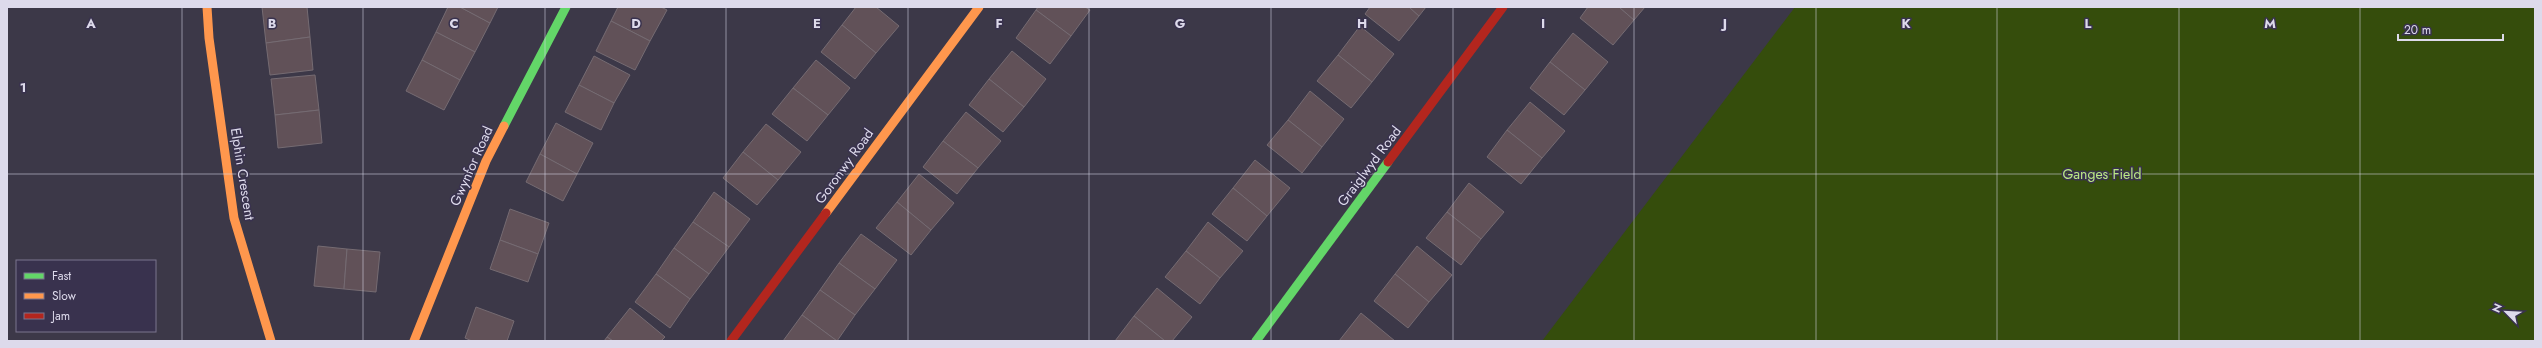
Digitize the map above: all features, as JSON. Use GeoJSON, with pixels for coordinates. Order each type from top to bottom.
{"type":"FeatureCollection","features":[{"type":"Feature","properties":{"kind":"street","name":"Elphin Crescent"},"geometry":{"type":"LineString","coordinates":[[207,7],[209,38],[234,218],[271,341]]}},
{"type":"Feature","properties":{"kind":"street","name":"Gwynfor Road"},"geometry":{"type":"LineString","coordinates":[[414,341],[486,161],[566,7]]}},
{"type":"Feature","properties":{"kind":"street","name":"Goronwy Road"},"geometry":{"type":"LineString","coordinates":[[731,341],[978,7]]}},
{"type":"Feature","properties":{"kind":"street","name":"Graiglwyd Road"},"geometry":{"type":"LineString","coordinates":[[1256,341],[1504,7]]}},
{"type":"Feature","properties":{"kind":"green space","name":"Ganges Field"},"geometry":{"type":"Polygon","coordinates":[[[1795,7],[2535,7],[2535,341],[1542,341],[1795,7]]]}},
{"type":"Feature","properties":{"kind":"building"},"geometry":{"type":"Polygon","coordinates":[[[262,7],[307,7],[310,37],[266,43],[262,7]]]}},
{"type":"Feature","properties":{"kind":"building"},"geometry":{"type":"Polygon","coordinates":[[[448,7],[460,7],[490,23],[475,52],[436,32],[448,7]]]}},
{"type":"Feature","properties":{"kind":"building"},"geometry":{"type":"Polygon","coordinates":[[[460,7],[498,7],[490,23],[460,7]]]}},
{"type":"Feature","properties":{"kind":"building"},"geometry":{"type":"Polygon","coordinates":[[[618,7],[661,7],[667,10],[650,41],[611,21],[618,7]]]}},
{"type":"Feature","properties":{"kind":"building"},"geometry":{"type":"Polygon","coordinates":[[[856,7],[876,7],[899,26],[876,53],[842,25],[856,7]]]}},
{"type":"Feature","properties":{"kind":"building"},"geometry":{"type":"Polygon","coordinates":[[[1038,7],[1085,7],[1090,10],[1071,36],[1036,10],[1038,7]]]}},
{"type":"Feature","properties":{"kind":"building"},"geometry":{"type":"Polygon","coordinates":[[[1370,7],[1409,7],[1419,16],[1399,41],[1365,14],[1370,7]]]}},
{"type":"Feature","properties":{"kind":"building"},"geometry":{"type":"Polygon","coordinates":[[[1409,7],[1426,7],[1419,16],[1409,7]]]}},
{"type":"Feature","properties":{"kind":"building"},"geometry":{"type":"Polygon","coordinates":[[[1588,7],[1619,7],[1634,20],[1613,45],[1580,18],[1588,7]]]}},
{"type":"Feature","properties":{"kind":"building"},"geometry":{"type":"Polygon","coordinates":[[[1619,7],[1645,7],[1634,20],[1619,7]]]}},
{"type":"Feature","properties":{"kind":"building"},"geometry":{"type":"Polygon","coordinates":[[[1036,10],[1071,36],[1050,64],[1016,38],[1036,10]]]}},
{"type":"Feature","properties":{"kind":"building"},"geometry":{"type":"Polygon","coordinates":[[[611,21],[650,41],[635,70],[596,51],[611,21]]]}},
{"type":"Feature","properties":{"kind":"building"},"geometry":{"type":"Polygon","coordinates":[[[842,25],[876,53],[855,79],[821,52],[842,25]]]}},
{"type":"Feature","properties":{"kind":"building"},"geometry":{"type":"Polygon","coordinates":[[[1360,26],[1394,54],[1372,82],[1338,55],[1360,26]]]}},
{"type":"Feature","properties":{"kind":"building"},"geometry":{"type":"Polygon","coordinates":[[[436,32],[475,52],[460,80],[422,60],[436,32]]]}},
{"type":"Feature","properties":{"kind":"building"},"geometry":{"type":"Polygon","coordinates":[[[1573,33],[1608,62],[1585,90],[1550,62],[1573,33]]]}},
{"type":"Feature","properties":{"kind":"building"},"geometry":{"type":"Polygon","coordinates":[[[310,37],[313,70],[270,75],[266,43],[310,37]]]}},
{"type":"Feature","properties":{"kind":"building"},"geometry":{"type":"Polygon","coordinates":[[[1012,51],[1046,79],[1024,107],[989,79],[1012,51]]]}},
{"type":"Feature","properties":{"kind":"building"},"geometry":{"type":"Polygon","coordinates":[[[1338,55],[1372,82],[1351,108],[1317,81],[1338,55]]]}},
{"type":"Feature","properties":{"kind":"building"},"geometry":{"type":"Polygon","coordinates":[[[594,56],[630,75],[614,103],[579,85],[594,56]]]}},
{"type":"Feature","properties":{"kind":"building"},"geometry":{"type":"Polygon","coordinates":[[[422,60],[460,80],[444,110],[406,91],[422,60]]]}},
{"type":"Feature","properties":{"kind":"building"},"geometry":{"type":"Polygon","coordinates":[[[816,60],[850,88],[828,115],[793,88],[816,60]]]}},
{"type":"Feature","properties":{"kind":"building"},"geometry":{"type":"Polygon","coordinates":[[[1550,62],[1585,90],[1564,115],[1530,88],[1550,62]]]}},
{"type":"Feature","properties":{"kind":"building"},"geometry":{"type":"Polygon","coordinates":[[[315,75],[319,110],[275,115],[271,79],[315,75]]]}},
{"type":"Feature","properties":{"kind":"building"},"geometry":{"type":"Polygon","coordinates":[[[989,79],[1024,107],[1003,132],[969,105],[989,79]]]}},
{"type":"Feature","properties":{"kind":"building"},"geometry":{"type":"Polygon","coordinates":[[[579,85],[614,103],[601,130],[565,112],[579,85]]]}},
{"type":"Feature","properties":{"kind":"building"},"geometry":{"type":"Polygon","coordinates":[[[793,88],[828,115],[807,141],[772,114],[793,88]]]}},
{"type":"Feature","properties":{"kind":"building"},"geometry":{"type":"Polygon","coordinates":[[[1310,91],[1344,119],[1322,147],[1288,120],[1310,91]]]}},
{"type":"Feature","properties":{"kind":"building"},"geometry":{"type":"Polygon","coordinates":[[[1530,102],[1565,131],[1542,158],[1507,130],[1530,102]]]}},
{"type":"Feature","properties":{"kind":"building"},"geometry":{"type":"Polygon","coordinates":[[[319,110],[322,143],[278,148],[275,115],[319,110]]]}},
{"type":"Feature","properties":{"kind":"building"},"geometry":{"type":"Polygon","coordinates":[[[966,112],[1001,141],[978,168],[943,141],[966,112]]]}},
{"type":"Feature","properties":{"kind":"building"},"geometry":{"type":"Polygon","coordinates":[[[1288,120],[1322,147],[1302,173],[1267,145],[1288,120]]]}},
{"type":"Feature","properties":{"kind":"building"},"geometry":{"type":"Polygon","coordinates":[[[556,123],[593,143],[577,174],[540,154],[556,123]]]}},
{"type":"Feature","properties":{"kind":"building"},"geometry":{"type":"Polygon","coordinates":[[[766,124],[801,152],[778,180],[743,152],[766,124]]]}},
{"type":"Feature","properties":{"kind":"building"},"geometry":{"type":"Polygon","coordinates":[[[1507,130],[1542,158],[1521,184],[1487,157],[1507,130]]]}},
{"type":"Feature","properties":{"kind":"building"},"geometry":{"type":"Polygon","coordinates":[[[943,141],[978,168],[957,194],[923,167],[943,141]]]}},
{"type":"Feature","properties":{"kind":"building"},"geometry":{"type":"Polygon","coordinates":[[[743,152],[778,180],[757,205],[723,178],[743,152]]]}},
{"type":"Feature","properties":{"kind":"building"},"geometry":{"type":"Polygon","coordinates":[[[540,154],[577,174],[563,201],[526,182],[540,154]]]}},
{"type":"Feature","properties":{"kind":"building"},"geometry":{"type":"Polygon","coordinates":[[[1255,160],[1290,188],[1267,216],[1233,188],[1255,160]]]}},
{"type":"Feature","properties":{"kind":"building"},"geometry":{"type":"Polygon","coordinates":[[[919,174],[954,203],[931,230],[897,202],[919,174]]]}},
{"type":"Feature","properties":{"kind":"building"},"geometry":{"type":"Polygon","coordinates":[[[1469,183],[1504,212],[1481,239],[1447,212],[1469,183]]]}},
{"type":"Feature","properties":{"kind":"building"},"geometry":{"type":"Polygon","coordinates":[[[1233,188],[1267,216],[1247,241],[1212,214],[1233,188]]]}},
{"type":"Feature","properties":{"kind":"building"},"geometry":{"type":"Polygon","coordinates":[[[714,192],[750,219],[729,247],[693,222],[714,192]]]}},
{"type":"Feature","properties":{"kind":"building"},"geometry":{"type":"Polygon","coordinates":[[[897,202],[931,230],[911,255],[876,228],[897,202]]]}},
{"type":"Feature","properties":{"kind":"building"},"geometry":{"type":"Polygon","coordinates":[[[510,209],[549,223],[538,254],[500,240],[510,209]]]}},
{"type":"Feature","properties":{"kind":"building"},"geometry":{"type":"Polygon","coordinates":[[[1447,212],[1481,239],[1461,265],[1426,238],[1447,212]]]}},
{"type":"Feature","properties":{"kind":"building"},"geometry":{"type":"Polygon","coordinates":[[[693,222],[729,247],[709,274],[674,248],[693,222]]]}},
{"type":"Feature","properties":{"kind":"building"},"geometry":{"type":"Polygon","coordinates":[[[1208,222],[1243,251],[1220,278],[1186,251],[1208,222]]]}},
{"type":"Feature","properties":{"kind":"building"},"geometry":{"type":"Polygon","coordinates":[[[861,234],[897,260],[875,289],[839,263],[861,234]]]}},
{"type":"Feature","properties":{"kind":"building"},"geometry":{"type":"Polygon","coordinates":[[[500,240],[538,254],[528,282],[490,269],[500,240]]]}},
{"type":"Feature","properties":{"kind":"building"},"geometry":{"type":"Polygon","coordinates":[[[318,246],[347,249],[344,289],[314,286],[318,246]]]}},
{"type":"Feature","properties":{"kind":"building"},"geometry":{"type":"Polygon","coordinates":[[[1417,246],[1452,275],[1429,302],[1395,274],[1417,246]]]}},
{"type":"Feature","properties":{"kind":"building"},"geometry":{"type":"Polygon","coordinates":[[[674,248],[709,274],[690,299],[656,274],[674,248]]]}},
{"type":"Feature","properties":{"kind":"building"},"geometry":{"type":"Polygon","coordinates":[[[347,249],[380,252],[376,292],[344,289],[347,249]]]}},
{"type":"Feature","properties":{"kind":"building"},"geometry":{"type":"Polygon","coordinates":[[[1186,251],[1220,278],[1200,304],[1165,277],[1186,251]]]}},
{"type":"Feature","properties":{"kind":"building"},"geometry":{"type":"Polygon","coordinates":[[[839,263],[875,289],[855,315],[820,290],[839,263]]]}},
{"type":"Feature","properties":{"kind":"building"},"geometry":{"type":"Polygon","coordinates":[[[656,274],[690,299],[670,328],[635,302],[656,274]]]}},
{"type":"Feature","properties":{"kind":"building"},"geometry":{"type":"Polygon","coordinates":[[[1395,274],[1429,302],[1408,328],[1374,301],[1395,274]]]}},
{"type":"Feature","properties":{"kind":"building"},"geometry":{"type":"Polygon","coordinates":[[[1157,288],[1192,317],[1172,341],[1165,341],[1134,316],[1157,288]]]}},
{"type":"Feature","properties":{"kind":"building"},"geometry":{"type":"Polygon","coordinates":[[[820,290],[855,315],[837,341],[802,315],[820,290]]]}},
{"type":"Feature","properties":{"kind":"building"},"geometry":{"type":"Polygon","coordinates":[[[476,307],[514,321],[507,341],[472,341],[465,338],[476,307]]]}},
{"type":"Feature","properties":{"kind":"building"},"geometry":{"type":"Polygon","coordinates":[[[630,308],[665,337],[661,341],[613,341],[607,337],[630,308]]]}},
{"type":"Feature","properties":{"kind":"building"},"geometry":{"type":"Polygon","coordinates":[[[1361,313],[1395,341],[1339,341],[1361,313]]]}},
{"type":"Feature","properties":{"kind":"building"},"geometry":{"type":"Polygon","coordinates":[[[802,315],[837,341],[783,341],[802,315]]]}},
{"type":"Feature","properties":{"kind":"building"},"geometry":{"type":"Polygon","coordinates":[[[1134,316],[1165,341],[1115,341],[1134,316]]]}},
{"type":"Feature","properties":{"kind":"building"},"geometry":{"type":"Polygon","coordinates":[[[607,337],[613,341],[604,341],[607,337]]]}},
{"type":"Feature","properties":{"kind":"traffic: fast"},"geometry":{"type":"LineString","coordinates":[[504,126],[566,7]]}},
{"type":"Feature","properties":{"kind":"traffic: fast"},"geometry":{"type":"LineString","coordinates":[[1256,341],[1388,162]]}},
{"type":"Feature","properties":{"kind":"traffic: slow"},"geometry":{"type":"LineString","coordinates":[[207,7],[209,38],[234,218],[271,341]]}},
{"type":"Feature","properties":{"kind":"traffic: slow"},"geometry":{"type":"LineString","coordinates":[[826,213],[979,7]]}},
{"type":"Feature","properties":{"kind":"traffic: slow"},"geometry":{"type":"LineString","coordinates":[[414,341],[486,161],[504,126]]}},
{"type":"Feature","properties":{"kind":"traffic: jam"},"geometry":{"type":"LineString","coordinates":[[1388,162],[1503,7]]}},
{"type":"Feature","properties":{"kind":"traffic: jam"},"geometry":{"type":"LineString","coordinates":[[731,341],[826,213]]}}]}
